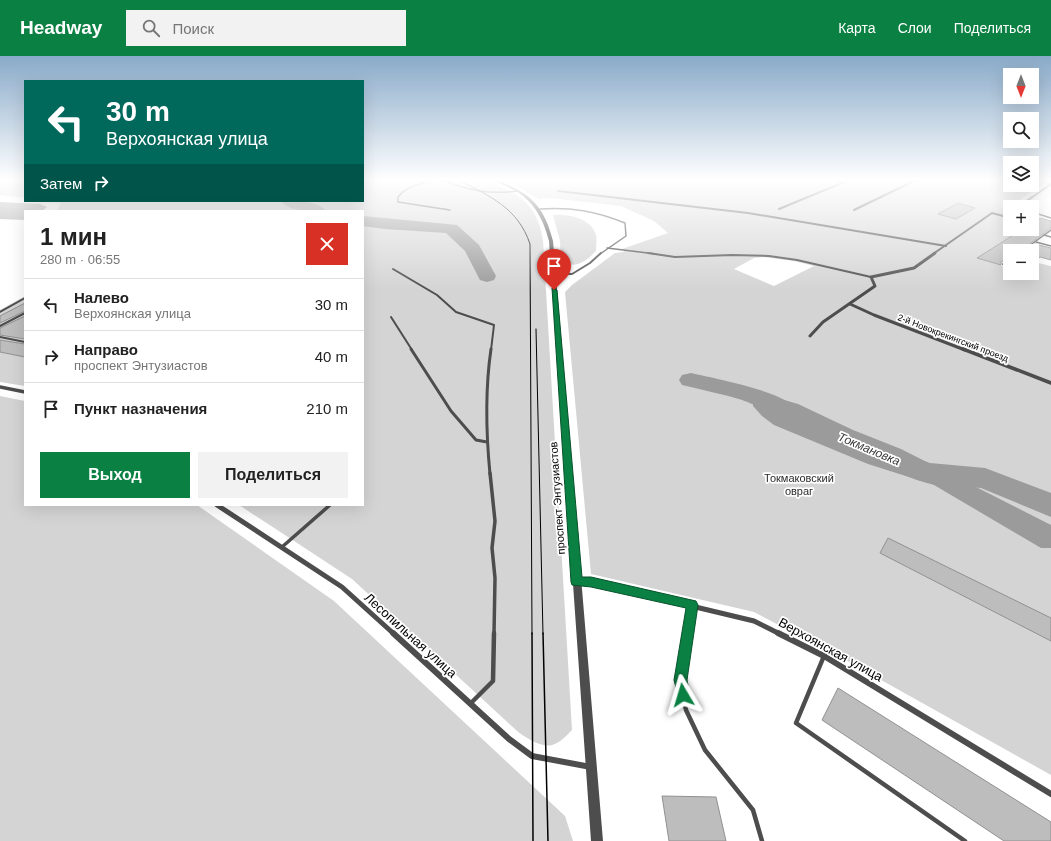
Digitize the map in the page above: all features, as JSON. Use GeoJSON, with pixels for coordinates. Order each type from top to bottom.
{"type":"FeatureCollection","features":[{"type":"Feature","properties":{"kind":"street","name":"проспект Энтузиастов"},"geometry":{"type":"LineString","coordinates":[[544,217],[548,225],[551,241],[597,841]]}},
{"type":"Feature","properties":{"kind":"street"},"geometry":{"type":"LineString","coordinates":[[770,217],[946,246]]}},
{"type":"Feature","properties":{"kind":"street"},"geometry":{"type":"LineString","coordinates":[[810,336],[823,322],[875,286],[872,277],[914,268],[987,217]]}},
{"type":"Feature","properties":{"kind":"street","name":"2-й Новокрекингский проезд"},"geometry":{"type":"LineString","coordinates":[[850,304],[874,315],[1051,383]]}},
{"type":"Feature","properties":{"kind":"street"},"geometry":{"type":"LineString","coordinates":[[0,387],[24,392]]}},
{"type":"Feature","properties":{"kind":"street","name":"Лесопильная улица"},"geometry":{"type":"LineString","coordinates":[[219,506],[342,587],[509,739],[532,756],[592,767]]}},
{"type":"Feature","properties":{"kind":"street","name":"Верхоянская улица"},"geometry":{"type":"LineString","coordinates":[[576,582],[591,582],[754,621],[824,656],[1051,794]]}},
{"type":"Feature","properties":{"kind":"lane"},"geometry":{"type":"LineString","coordinates":[[553,274],[572,274],[590,263],[607,248],[626,236],[625,223],[609,217]]}},
{"type":"Feature","properties":{"kind":"lane"},"geometry":{"type":"LineString","coordinates":[[1033,244],[1051,230]]}},
{"type":"Feature","properties":{"kind":"lane"},"geometry":{"type":"LineString","coordinates":[[1044,235],[1051,237]]}},
{"type":"Feature","properties":{"kind":"lane"},"geometry":{"type":"LineString","coordinates":[[1036,242],[1051,246]]}},
{"type":"Feature","properties":{"kind":"lane"},"geometry":{"type":"LineString","coordinates":[[607,248],[675,257],[732,255],[770,256],[797,260],[872,277]]}},
{"type":"Feature","properties":{"kind":"lane"},"geometry":{"type":"LineString","coordinates":[[393,269],[437,295],[456,312],[494,325],[488,370],[487,442],[495,521],[492,548],[495,578],[493,681],[470,704]]}},
{"type":"Feature","properties":{"kind":"lane"},"geometry":{"type":"LineString","coordinates":[[0,312],[24,299]]}},
{"type":"Feature","properties":{"kind":"lane"},"geometry":{"type":"LineString","coordinates":[[0,326],[24,314]]}},
{"type":"Feature","properties":{"kind":"lane"},"geometry":{"type":"LineString","coordinates":[[391,317],[451,411],[476,440],[487,442]]}},
{"type":"Feature","properties":{"kind":"lane"},"geometry":{"type":"LineString","coordinates":[[0,337],[24,342]]}},
{"type":"Feature","properties":{"kind":"lane"},"geometry":{"type":"LineString","coordinates":[[282,547],[329,506]]}},
{"type":"Feature","properties":{"kind":"lane"},"geometry":{"type":"LineString","coordinates":[[692,605],[680,680],[686,710],[705,750],[753,810],[762,841]]}},
{"type":"Feature","properties":{"kind":"lane"},"geometry":{"type":"LineString","coordinates":[[824,656],[796,723],[965,841]]}},
{"type":"Feature","properties":{"kind":"green space"},"geometry":{"type":"Polygon","coordinates":[[[364,217],[536,217],[543,240],[572,730],[561,741],[548,746],[528,739],[519,733],[352,579],[241,506],[364,506],[364,217]]]}},
{"type":"Feature","properties":{"kind":"green space"},"geometry":{"type":"Polygon","coordinates":[[[553,217],[574,217],[584,221],[593,229],[596,235],[596,251],[580,263],[571,265],[566,264],[561,261],[560,241],[553,217]]]}},
{"type":"Feature","properties":{"kind":"green space","name":"Токмаковский овраг"},"geometry":{"type":"Polygon","coordinates":[[[644,217],[1003,217],[1003,236],[1012,236],[977,258],[1003,266],[1003,280],[1039,280],[1039,263],[1051,266],[1051,775],[840,657],[754,612],[591,574],[565,292],[572,285],[615,253],[624,252],[622,249],[668,233],[654,221],[644,217]],[[763,257],[754,258],[734,269],[774,286],[814,266],[794,261],[763,257]]]}},
{"type":"Feature","properties":{"kind":"green space"},"geometry":{"type":"Polygon","coordinates":[[[24,297],[24,386],[0,382],[0,310],[24,297]]]}},
{"type":"Feature","properties":{"kind":"green space"},"geometry":{"type":"Polygon","coordinates":[[[0,396],[24,401],[24,506],[198,506],[334,601],[565,816],[573,841],[0,841],[0,396]]]}},
{"type":"Feature","properties":{"kind":"water"},"geometry":{"type":"Polygon","coordinates":[[[0,217],[24,217],[24,220],[0,219],[0,217]]]}},
{"type":"Feature","properties":{"kind":"water"},"geometry":{"type":"Polygon","coordinates":[[[760,393],[798,404],[853,430],[901,449],[1051,525],[1051,548],[1041,548],[934,485],[868,464],[774,425],[762,416],[753,406],[753,395],[760,393]]]}},
{"type":"Feature","properties":{"kind":"building"},"geometry":{"type":"Polygon","coordinates":[[[947,217],[960,217],[956,219],[947,217]]]}},
{"type":"Feature","properties":{"kind":"building"},"geometry":{"type":"Polygon","coordinates":[[[1039,219],[1051,221],[1051,228],[1029,244],[1003,244],[1003,261],[1001,262],[1001,265],[977,258],[1012,236],[1039,236],[1039,219]]]}},
{"type":"Feature","properties":{"kind":"building"},"geometry":{"type":"Polygon","coordinates":[[[1039,245],[1051,248],[1051,260],[1039,258],[1039,245]]]}},
{"type":"Feature","properties":{"kind":"building"},"geometry":{"type":"Polygon","coordinates":[[[24,304],[24,311],[0,323],[0,316],[24,304]]]}},
{"type":"Feature","properties":{"kind":"building"},"geometry":{"type":"Polygon","coordinates":[[[24,316],[24,339],[0,335],[0,328],[24,316]]]}},
{"type":"Feature","properties":{"kind":"building"},"geometry":{"type":"Polygon","coordinates":[[[0,340],[24,344],[24,357],[0,352],[0,340]]]}},
{"type":"Feature","properties":{"kind":"building"},"geometry":{"type":"Polygon","coordinates":[[[888,538],[1051,618],[1051,641],[880,553],[888,538]]]}},
{"type":"Feature","properties":{"kind":"building"},"geometry":{"type":"Polygon","coordinates":[[[838,688],[1051,822],[1051,841],[1004,841],[822,720],[838,688]]]}},
{"type":"Feature","properties":{"kind":"building"},"geometry":{"type":"Polygon","coordinates":[[[662,796],[716,797],[726,841],[669,841],[662,796]]]}},
{"type":"Feature","properties":{"kind":"waterway","name":"Токмановка"},"geometry":{"type":"LineString","coordinates":[[364,221],[385,224],[451,228],[473,249],[487,276]]}},
{"type":"Feature","properties":{"kind":"waterway","name":"Токмановка"},"geometry":{"type":"LineString","coordinates":[[691,380],[753,395],[787,412]]}},
{"type":"Feature","properties":{"kind":"waterway","name":"Токмановка"},"geometry":{"type":"LineString","coordinates":[[914,468],[927,473],[985,478],[1051,505]]}},
{"type":"Feature","properties":{"kind":"tram line"},"geometry":{"type":"LineString","coordinates":[[514,217],[525,232],[530,244],[532,634]]}},
{"type":"Feature","properties":{"kind":"tram line"},"geometry":{"type":"LineString","coordinates":[[536,329],[543,634]]}},
{"type":"Feature","properties":{"kind":"tram line"},"geometry":{"type":"LineString","coordinates":[[532,633],[533,841]]}},
{"type":"Feature","properties":{"kind":"tram line"},"geometry":{"type":"LineString","coordinates":[[543,633],[548,841]]}},
{"type":"Feature","properties":{"kind":"route"},"geometry":{"type":"LineString","coordinates":[[554,290],[576,582],[591,582],[692,605],[680,680],[683,695]]}}]}
